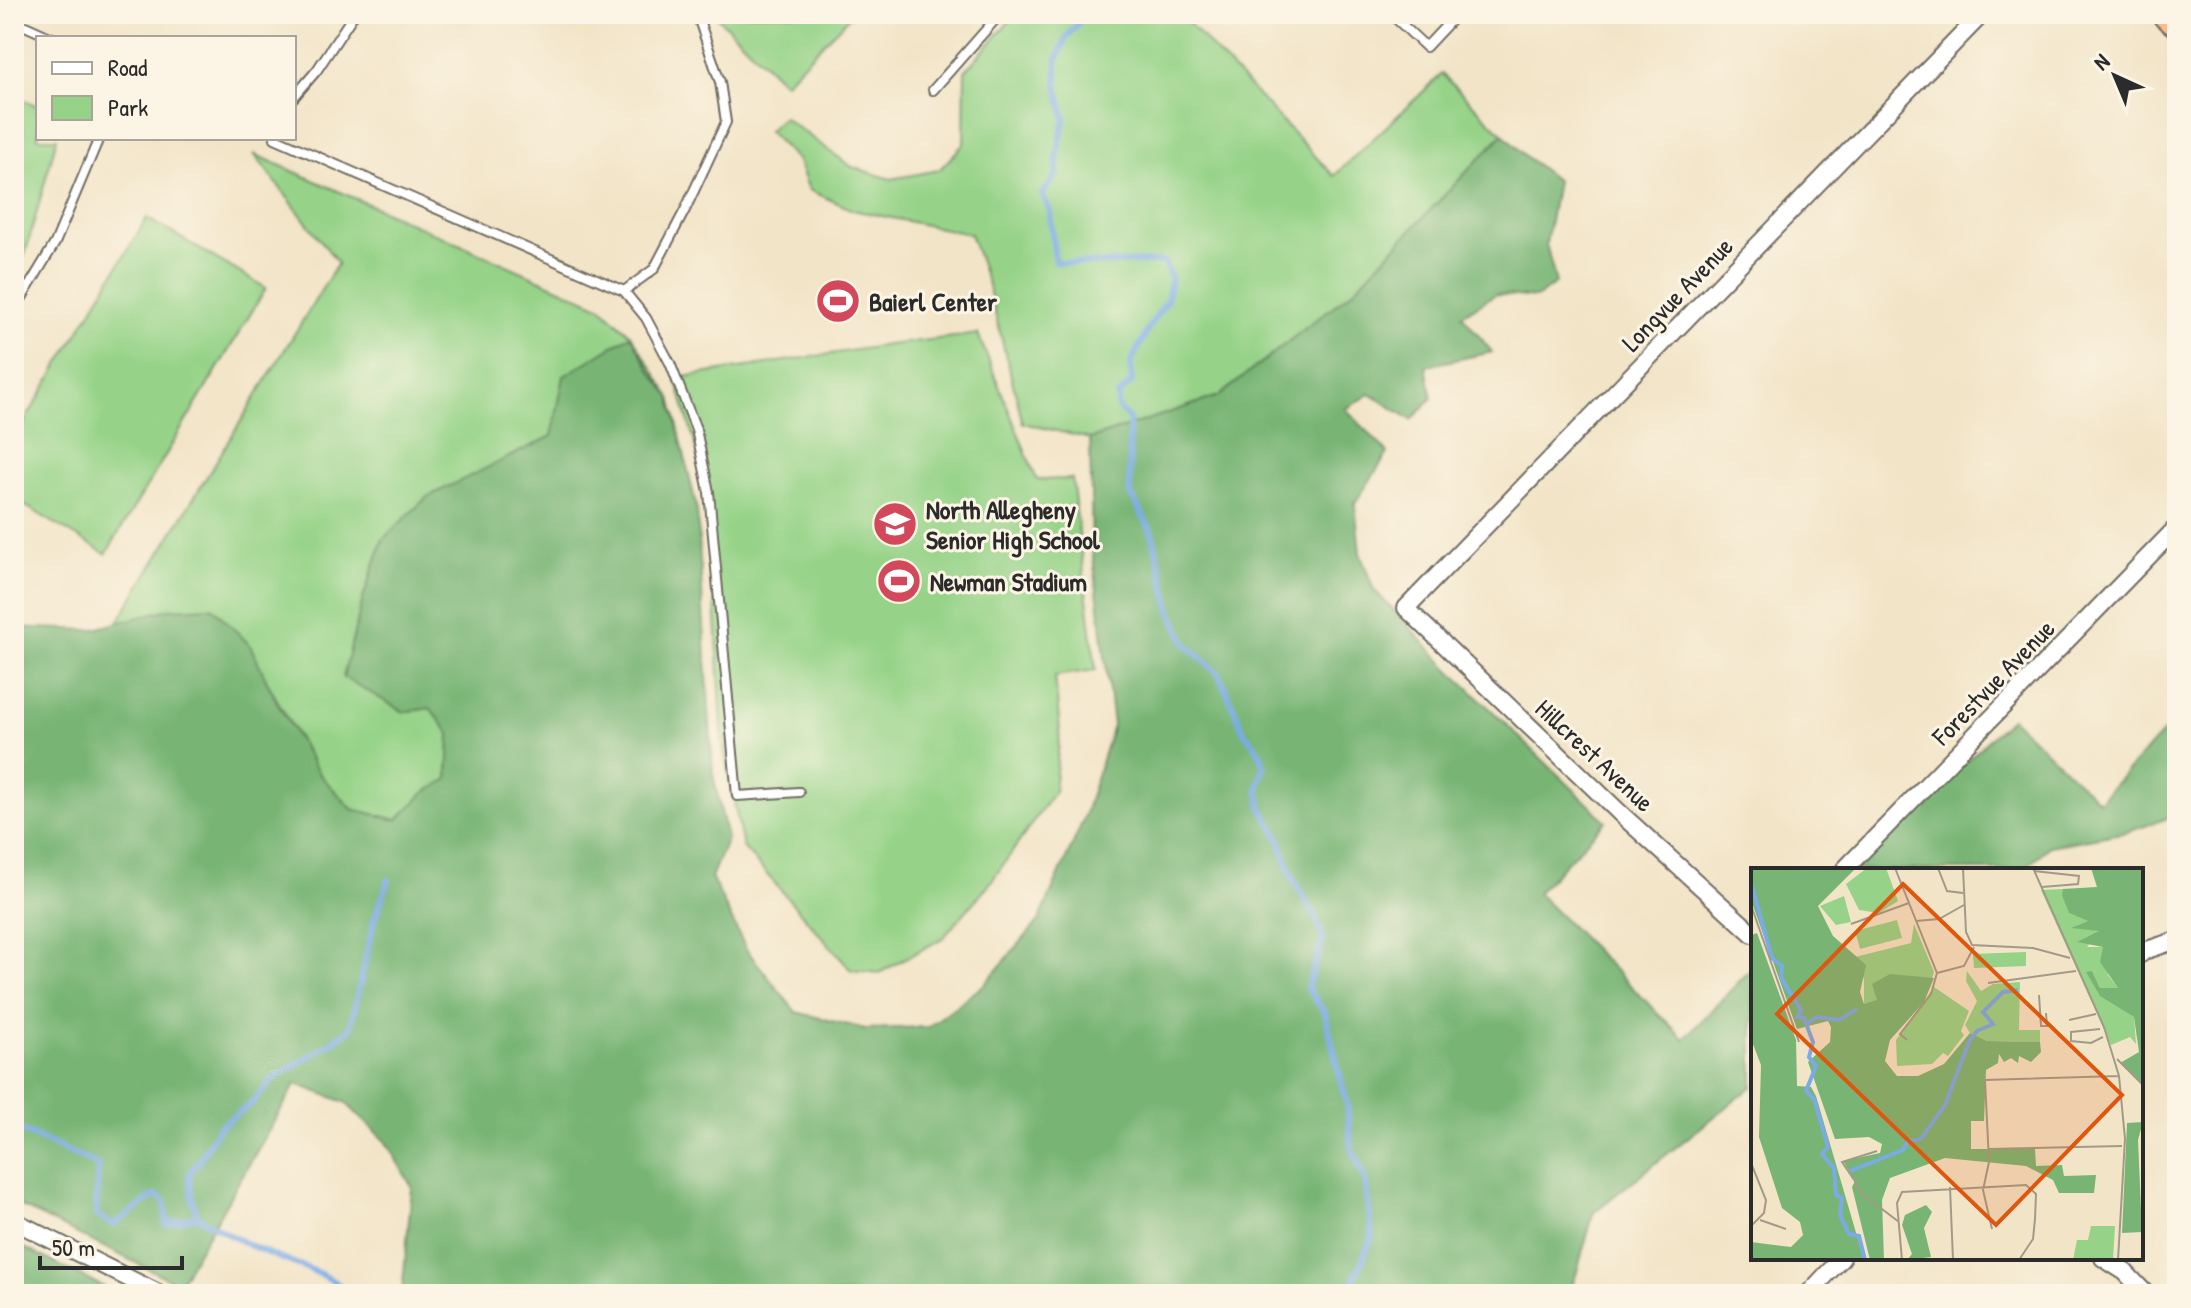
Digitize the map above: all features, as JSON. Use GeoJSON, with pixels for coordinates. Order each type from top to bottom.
{"type":"FeatureCollection","features":[{"type":"Feature","properties":{"kind":"highway"},"geometry":{"type":"LineString","coordinates":[[2168,14],[2177,21]]}},
{"type":"Feature","properties":{"kind":"street","name":"Longvue Avenue"},"geometry":{"type":"LineString","coordinates":[[1406,608],[1982,14]]}},
{"type":"Feature","properties":{"kind":"street","name":"Forestvue Avenue"},"geometry":{"type":"LineString","coordinates":[[1846,868],[2177,527]]}},
{"type":"Feature","properties":{"kind":"street","name":"Hillcrest Avenue"},"geometry":{"type":"LineString","coordinates":[[1406,608],[1622,815],[1751,932]]}},
{"type":"Feature","properties":{"kind":"street"},"geometry":{"type":"LineString","coordinates":[[2143,952],[2177,940]]}},
{"type":"Feature","properties":{"kind":"street"},"geometry":{"type":"LineString","coordinates":[[14,1221],[160,1294]]}},
{"type":"Feature","properties":{"kind":"street"},"geometry":{"type":"LineString","coordinates":[[1808,1294],[1840,1260]]}},
{"type":"Feature","properties":{"kind":"street"},"geometry":{"type":"LineString","coordinates":[[2106,1260],[2125,1272],[2146,1294]]}},
{"type":"Feature","properties":{"kind":"lane"},"geometry":{"type":"LineString","coordinates":[[296,95],[317,70],[354,14]]}},
{"type":"Feature","properties":{"kind":"lane"},"geometry":{"type":"LineString","coordinates":[[624,291],[654,269],[726,122],[720,82],[697,14]]}},
{"type":"Feature","properties":{"kind":"lane"},"geometry":{"type":"LineString","coordinates":[[933,90],[1000,14]]}},
{"type":"Feature","properties":{"kind":"lane"},"geometry":{"type":"LineString","coordinates":[[1391,14],[1426,47],[1455,16],[1453,14]]}},
{"type":"Feature","properties":{"kind":"lane"},"geometry":{"type":"LineString","coordinates":[[14,21],[48,36]]}},
{"type":"Feature","properties":{"kind":"lane"},"geometry":{"type":"LineString","coordinates":[[14,311],[55,243],[98,140]]}},
{"type":"Feature","properties":{"kind":"lane"},"geometry":{"type":"LineString","coordinates":[[280,140],[624,291],[646,318],[670,363],[696,429],[709,492],[737,796],[799,792]]}},
{"type":"Feature","properties":{"kind":"green space"},"geometry":{"type":"Polygon","coordinates":[[[714,14],[852,14],[784,83],[714,14]]]}},
{"type":"Feature","properties":{"kind":"green space"},"geometry":{"type":"Polygon","coordinates":[[[1016,14],[1180,14],[1334,176],[1442,74],[1503,134],[1353,291],[1219,396],[1090,439],[1023,423],[988,285],[970,234],[853,210],[809,190],[798,161],[768,131],[783,117],[852,167],[891,179],[939,170],[964,144],[965,71],[1016,14]]]}},
{"type":"Feature","properties":{"kind":"green space"},"geometry":{"type":"Polygon","coordinates":[[[14,96],[36,105],[36,140],[56,140],[26,251],[14,278],[14,96]]]}},
{"type":"Feature","properties":{"kind":"green space"},"geometry":{"type":"Polygon","coordinates":[[[1503,134],[1557,181],[1546,244],[1556,283],[1536,298],[1496,294],[1462,315],[1492,352],[1426,366],[1432,398],[1412,420],[1370,394],[1346,409],[1388,453],[1355,503],[1360,553],[1374,590],[1449,669],[1606,821],[1537,893],[1684,1039],[1751,969],[1751,1088],[1594,1212],[1568,1294],[402,1294],[412,1187],[386,1142],[345,1102],[296,1084],[179,1284],[14,1203],[14,627],[91,630],[169,609],[212,607],[250,645],[277,702],[319,774],[352,809],[397,820],[424,793],[448,779],[450,734],[430,708],[404,712],[343,677],[363,598],[383,539],[427,497],[552,436],[564,376],[631,335],[650,370],[671,398],[697,510],[713,774],[727,839],[711,877],[746,949],[796,1012],[865,1029],[928,1027],[984,985],[1039,921],[1082,823],[1113,725],[1092,548],[1090,439],[1219,396],[1353,291],[1503,134]]]}},
{"type":"Feature","properties":{"kind":"green space"},"geometry":{"type":"Polygon","coordinates":[[[254,154],[600,306],[631,335],[671,398],[697,510],[448,766],[448,779],[424,793],[397,820],[352,809],[319,774],[271,689],[117,623],[338,263],[254,154]]]}},
{"type":"Feature","properties":{"kind":"green space"},"geometry":{"type":"Polygon","coordinates":[[[147,218],[266,288],[106,554],[14,499],[14,439],[147,218]]]}},
{"type":"Feature","properties":{"kind":"green space","name":"Newman Stadium"},"geometry":{"type":"Polygon","coordinates":[[[978,334],[1037,480],[1072,479],[1096,670],[1055,676],[1060,732],[1054,792],[991,882],[943,938],[879,973],[851,970],[743,847],[723,746],[709,492],[676,378],[978,334]]]}},
{"type":"Feature","properties":{"kind":"green space"},"geometry":{"type":"Polygon","coordinates":[[[2011,718],[2099,801],[2177,718],[2177,815],[2127,832],[2049,846],[2025,868],[1856,868],[2011,718]]]}},
{"type":"Feature","properties":{"kind":"green space"},"geometry":{"type":"Polygon","coordinates":[[[14,1243],[118,1294],[14,1294],[14,1243]]]}},
{"type":"Feature","properties":{"kind":"waterway"},"geometry":{"type":"LineString","coordinates":[[1086,14],[1066,38],[1057,60],[1057,85],[1065,118],[1057,155],[1057,174],[1042,194],[1050,211],[1055,262],[1165,262],[1171,279],[1167,301],[1131,362],[1132,382],[1118,396],[1118,408],[1129,419],[1130,493],[1152,532],[1172,614],[1187,645],[1219,674],[1245,734],[1261,755],[1264,767],[1258,788],[1261,806],[1280,840],[1292,877],[1315,917],[1323,939],[1307,988],[1325,1013],[1347,1105],[1351,1147],[1365,1179],[1372,1237],[1353,1282],[1335,1294]]}},
{"type":"Feature","properties":{"kind":"waterway"},"geometry":{"type":"LineString","coordinates":[[197,1216],[189,1173],[220,1126],[251,1104],[273,1079],[350,1029],[374,920],[389,880]]}},
{"type":"Feature","properties":{"kind":"waterway"},"geometry":{"type":"LineString","coordinates":[[14,1127],[98,1165],[96,1215],[114,1225],[155,1195],[165,1201],[166,1224],[197,1216],[247,1244],[320,1274],[350,1294]]}},
{"type":"Feature","properties":{"kind":"place","name":"Baierl Center"},"geometry":{"type":"Point","coordinates":[838,301]}},
{"type":"Feature","properties":{"kind":"place","name":"North Allegheny Senior High School"},"geometry":{"type":"Point","coordinates":[895,524]}},
{"type":"Feature","properties":{"kind":"place","name":"Newman Stadium"},"geometry":{"type":"Point","coordinates":[899,581]}}]}
